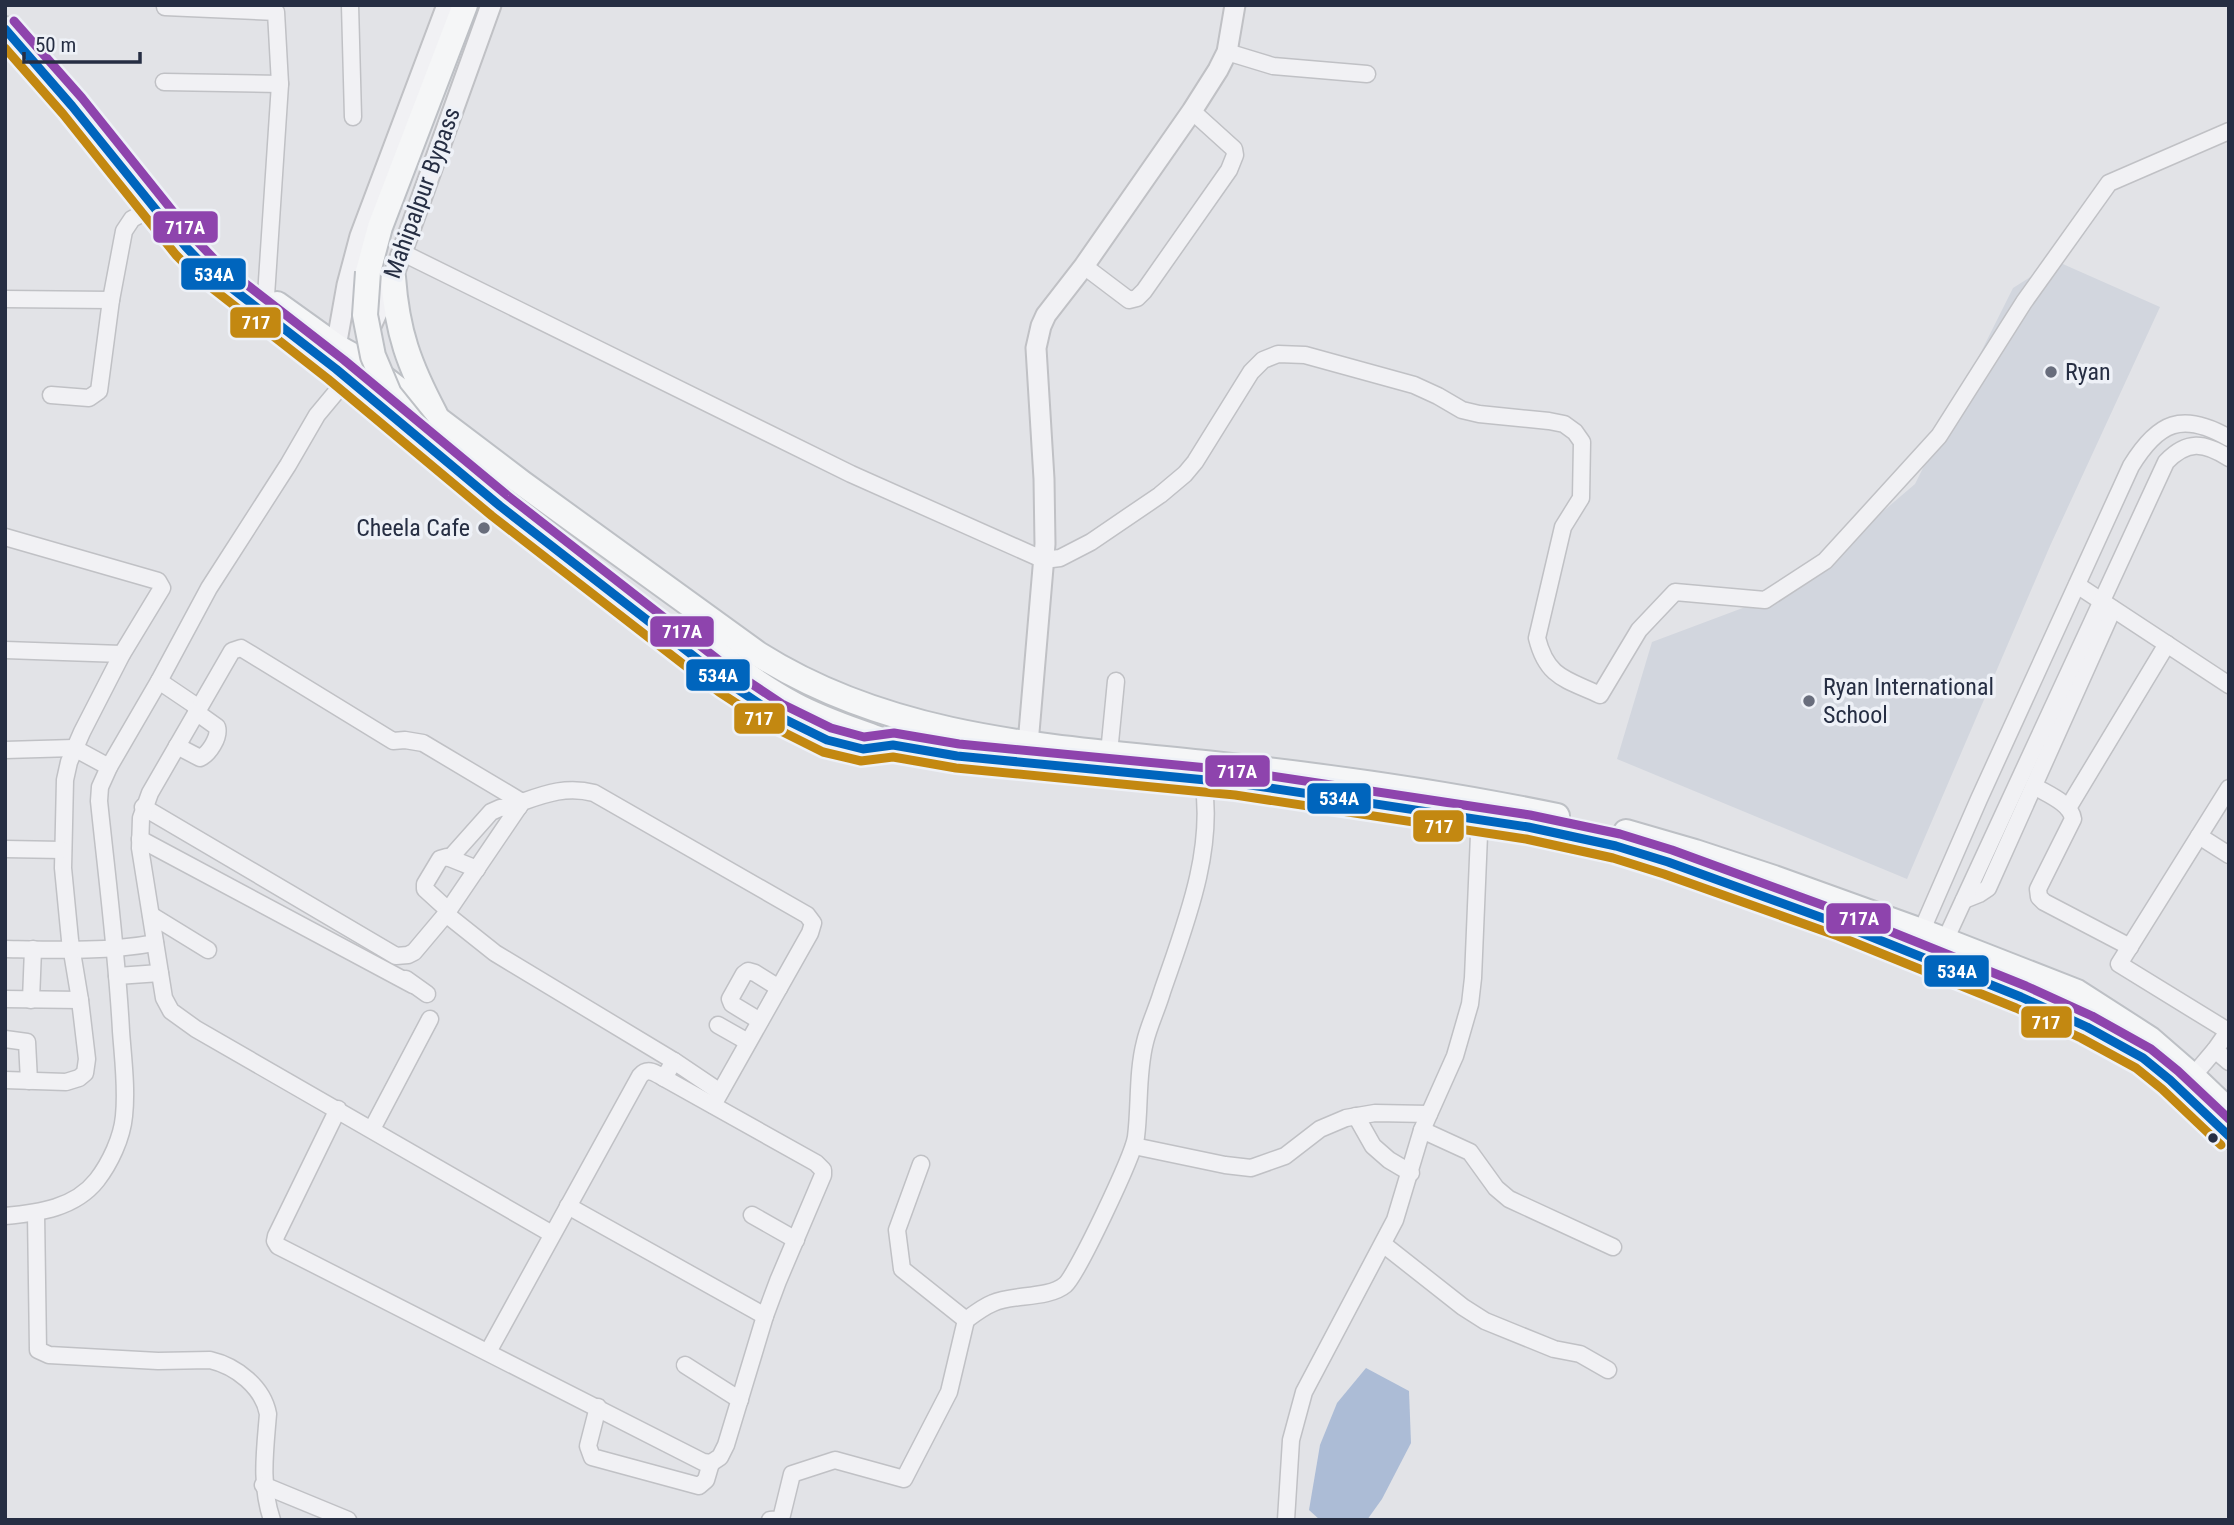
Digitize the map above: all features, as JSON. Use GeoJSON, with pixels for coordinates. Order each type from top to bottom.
{"type":"FeatureCollection","features":[{"type":"Feature","properties":{"kind":"main road"},"geometry":{"type":"LineString","coordinates":[[465,5],[380,227],[368,272],[365,315],[373,356],[389,394],[428,426],[470,471],[769,690],[825,719],[893,745],[957,756],[1480,811]]}},
{"type":"Feature","properties":{"kind":"main road"},"geometry":{"type":"LineString","coordinates":[[5,8],[217,257],[343,362],[500,506],[727,682],[775,715],[827,740],[863,750],[893,745]]}},
{"type":"Feature","properties":{"kind":"main road"},"geometry":{"type":"LineString","coordinates":[[5,29],[207,269],[343,362],[428,426],[758,654],[840,698],[941,729],[1028,744],[1299,773],[1480,811],[1642,853],[1842,925],[1923,950],[2116,1042],[2170,1080],[2229,1136]]}},
{"type":"Feature","properties":{"kind":"main road"},"geometry":{"type":"LineString","coordinates":[[393,277],[396,313],[404,346],[419,384],[428,426]]}},
{"type":"Feature","properties":{"kind":"main road"},"geometry":{"type":"LineString","coordinates":[[1923,950],[1944,940],[2029,972],[2093,1001],[2150,1039],[2229,1111]]}},
{"type":"Feature","properties":{"kind":"street"},"geometry":{"type":"LineString","coordinates":[[350,5],[352,117]]}},
{"type":"Feature","properties":{"kind":"street","name":"Mahipalpur Bypass"},"geometry":{"type":"LineString","coordinates":[[343,362],[347,285],[360,236],[447,5]]}},
{"type":"Feature","properties":{"kind":"street","name":"Mahipalpur Bypass"},"geometry":{"type":"LineString","coordinates":[[343,362],[393,277],[491,5]]}},
{"type":"Feature","properties":{"kind":"street"},"geometry":{"type":"LineString","coordinates":[[1028,744],[1044,560],[1044,479],[1036,348],[1038,336],[1046,315],[1084,266],[1192,111],[1227,52],[1235,5]]}},
{"type":"Feature","properties":{"kind":"street"},"geometry":{"type":"LineString","coordinates":[[165,7],[278,8],[280,84],[266,296]]}},
{"type":"Feature","properties":{"kind":"street"},"geometry":{"type":"LineString","coordinates":[[1227,52],[1273,66],[1367,74]]}},
{"type":"Feature","properties":{"kind":"street"},"geometry":{"type":"LineString","coordinates":[[164,82],[280,84]]}},
{"type":"Feature","properties":{"kind":"street"},"geometry":{"type":"LineString","coordinates":[[1084,266],[1129,300],[1137,298],[1229,170],[1235,155],[1234,149],[1192,111]]}},
{"type":"Feature","properties":{"kind":"street"},"geometry":{"type":"LineString","coordinates":[[401,252],[851,474],[1044,560],[1060,558],[1091,542],[1141,509],[1185,474],[1195,463],[1251,372],[1263,360],[1278,354],[1305,355],[1374,372],[1414,385],[1462,410],[1564,424],[1575,432],[1582,442],[1581,498],[1563,527],[1537,638],[1541,654],[1554,673],[1600,695],[1639,630],[1675,592],[1765,600],[1825,561],[1939,436],[2024,302],[2109,183],[2229,131]]}},
{"type":"Feature","properties":{"kind":"street"},"geometry":{"type":"LineString","coordinates":[[51,395],[89,398],[99,391],[111,300],[124,232],[132,219],[153,207]]}},
{"type":"Feature","properties":{"kind":"street"},"geometry":{"type":"LineString","coordinates":[[5,299],[111,300]]}},
{"type":"Feature","properties":{"kind":"street"},"geometry":{"type":"LineString","coordinates":[[5,1216],[36,1213],[63,1206],[97,1180],[114,1150],[124,1116],[124,1084],[115,948],[99,802],[100,788],[109,767],[209,588],[288,465],[343,362]]}},
{"type":"Feature","properties":{"kind":"street"},"geometry":{"type":"LineString","coordinates":[[2185,424],[2188,446]]}},
{"type":"Feature","properties":{"kind":"street"},"geometry":{"type":"LineString","coordinates":[[1923,950],[1979,799],[2131,466],[2148,440],[2161,429],[2198,424],[2229,438]]}},
{"type":"Feature","properties":{"kind":"street"},"geometry":{"type":"LineString","coordinates":[[1964,900],[1988,888],[2034,786],[2166,462],[2176,451],[2188,446],[2205,446],[2229,458]]}},
{"type":"Feature","properties":{"kind":"street"},"geometry":{"type":"LineString","coordinates":[[5,1080],[66,1082],[85,1073],[87,1059],[70,940],[64,850],[65,780],[74,748],[122,654],[161,592],[161,584],[152,579],[6,541]]}},
{"type":"Feature","properties":{"kind":"street"},"geometry":{"type":"LineString","coordinates":[[2077,584],[2229,685]]}},
{"type":"Feature","properties":{"kind":"street"},"geometry":{"type":"LineString","coordinates":[[1944,940],[2107,606]]}},
{"type":"Feature","properties":{"kind":"street"},"geometry":{"type":"LineString","coordinates":[[2068,808],[2167,645]]}},
{"type":"Feature","properties":{"kind":"street"},"geometry":{"type":"LineString","coordinates":[[521,804],[423,743],[393,741],[241,648],[232,651],[177,746],[143,807],[139,830],[164,998],[171,1011],[181,1020],[552,1234]]}},
{"type":"Feature","properties":{"kind":"street"},"geometry":{"type":"LineString","coordinates":[[5,650],[122,654]]}},
{"type":"Feature","properties":{"kind":"street"},"geometry":{"type":"LineString","coordinates":[[159,681],[198,710],[219,730],[204,757],[200,758],[177,746]]}},
{"type":"Feature","properties":{"kind":"street"},"geometry":{"type":"LineString","coordinates":[[1109,753],[1116,681]]}},
{"type":"Feature","properties":{"kind":"street"},"geometry":{"type":"LineString","coordinates":[[5,750],[74,748],[109,767]]}},
{"type":"Feature","properties":{"kind":"street"},"geometry":{"type":"LineString","coordinates":[[770,1520],[781,1519],[792,1474],[835,1460],[905,1479],[949,1392],[966,1320],[993,1302],[1050,1292],[1064,1286],[1114,1193],[1134,1146],[1144,1044],[1178,946],[1196,886],[1203,850],[1206,796],[1203,780]]}},
{"type":"Feature","properties":{"kind":"street"},"geometry":{"type":"LineString","coordinates":[[2034,786],[2073,814],[2072,825],[2038,889],[2039,897],[2043,902],[2130,947]]}},
{"type":"Feature","properties":{"kind":"street"},"geometry":{"type":"LineString","coordinates":[[2193,1076],[2228,1031],[2119,964],[2229,788]]}},
{"type":"Feature","properties":{"kind":"street"},"geometry":{"type":"LineString","coordinates":[[450,858],[491,812],[541,795],[571,789],[594,793],[807,915],[813,923],[810,933],[716,1099]]}},
{"type":"Feature","properties":{"kind":"street"},"geometry":{"type":"LineString","coordinates":[[143,807],[396,956],[402,957],[414,952],[447,912],[521,804]]}},
{"type":"Feature","properties":{"kind":"street"},"geometry":{"type":"LineString","coordinates":[[1286,1520],[1291,1440],[1304,1392],[1395,1220],[1422,1130],[1455,1056],[1470,1004],[1480,811]]}},
{"type":"Feature","properties":{"kind":"street"},"geometry":{"type":"LineString","coordinates":[[2199,836],[2229,855]]}},
{"type":"Feature","properties":{"kind":"street"},"geometry":{"type":"LineString","coordinates":[[140,839],[420,989],[404,976],[402,957]]}},
{"type":"Feature","properties":{"kind":"street"},"geometry":{"type":"LineString","coordinates":[[5,849],[64,850]]}},
{"type":"Feature","properties":{"kind":"street"},"geometry":{"type":"LineString","coordinates":[[477,869],[444,856],[425,884],[427,892],[495,953],[674,1062],[716,1099],[816,1163],[822,1170],[822,1181],[765,1316],[720,1457],[711,1463],[706,1480],[699,1486],[592,1457],[587,1446],[598,1407]]}},
{"type":"Feature","properties":{"kind":"street"},"geometry":{"type":"LineString","coordinates":[[151,915],[208,950]]}},
{"type":"Feature","properties":{"kind":"street"},"geometry":{"type":"LineString","coordinates":[[5,949],[73,950],[155,943]]}},
{"type":"Feature","properties":{"kind":"street"},"geometry":{"type":"LineString","coordinates":[[31,1000],[33,949]]}},
{"type":"Feature","properties":{"kind":"street"},"geometry":{"type":"LineString","coordinates":[[760,1021],[732,1004],[730,999],[744,974],[748,971],[755,972],[779,988]]}},
{"type":"Feature","properties":{"kind":"street"},"geometry":{"type":"LineString","coordinates":[[117,976],[160,973]]}},
{"type":"Feature","properties":{"kind":"street"},"geometry":{"type":"LineString","coordinates":[[5,999],[80,1000]]}},
{"type":"Feature","properties":{"kind":"street"},"geometry":{"type":"LineString","coordinates":[[372,1129],[430,1019]]}},
{"type":"Feature","properties":{"kind":"street"},"geometry":{"type":"LineString","coordinates":[[718,1024],[748,1042]]}},
{"type":"Feature","properties":{"kind":"street"},"geometry":{"type":"LineString","coordinates":[[5,1039],[27,1042],[29,1081]]}},
{"type":"Feature","properties":{"kind":"street"},"geometry":{"type":"LineString","coordinates":[[2215,1050],[2229,1062]]}},
{"type":"Feature","properties":{"kind":"street"},"geometry":{"type":"LineString","coordinates":[[664,1078],[674,1062]]}},
{"type":"Feature","properties":{"kind":"street"},"geometry":{"type":"LineString","coordinates":[[488,1352],[640,1076],[647,1071],[716,1099]]}},
{"type":"Feature","properties":{"kind":"street"},"geometry":{"type":"LineString","coordinates":[[338,1109],[276,1236],[278,1245],[703,1462],[711,1463]]}},
{"type":"Feature","properties":{"kind":"street"},"geometry":{"type":"LineString","coordinates":[[1134,1146],[1251,1168],[1285,1156],[1321,1129],[1346,1118],[1374,1113],[1429,1114]]}},
{"type":"Feature","properties":{"kind":"street"},"geometry":{"type":"LineString","coordinates":[[1356,1116],[1373,1146],[1410,1173]]}},
{"type":"Feature","properties":{"kind":"street"},"geometry":{"type":"LineString","coordinates":[[1422,1130],[1470,1152],[1496,1188],[1509,1199],[1613,1247]]}},
{"type":"Feature","properties":{"kind":"street"},"geometry":{"type":"LineString","coordinates":[[921,1164],[897,1230],[902,1269],[966,1320]]}},
{"type":"Feature","properties":{"kind":"street"},"geometry":{"type":"LineString","coordinates":[[568,1206],[765,1316]]}},
{"type":"Feature","properties":{"kind":"street"},"geometry":{"type":"LineString","coordinates":[[36,1213],[38,1350],[49,1355],[158,1361],[210,1360],[224,1363],[245,1378],[267,1407],[263,1485],[272,1520]]}},
{"type":"Feature","properties":{"kind":"street"},"geometry":{"type":"LineString","coordinates":[[752,1215],[796,1240]]}},
{"type":"Feature","properties":{"kind":"street"},"geometry":{"type":"LineString","coordinates":[[1383,1244],[1485,1321],[1554,1349],[1580,1354],[1608,1370]]}},
{"type":"Feature","properties":{"kind":"street"},"geometry":{"type":"LineString","coordinates":[[685,1365],[740,1400]]}},
{"type":"Feature","properties":{"kind":"street"},"geometry":{"type":"LineString","coordinates":[[263,1485],[348,1520]]}},
{"type":"Feature","properties":{"kind":"shaded area","name":"Ryan International School"},"geometry":{"type":"Polygon","coordinates":[[[2056,261],[2160,307],[2050,546],[1907,879],[1617,759],[1652,642],[1791,590],[1915,484],[2013,288],[2056,261]]]}},
{"type":"Feature","properties":{"kind":"water"},"geometry":{"type":"Polygon","coordinates":[[[1366,1368],[1409,1391],[1411,1443],[1382,1499],[1367,1520],[1320,1520],[1309,1510],[1320,1445],[1337,1403],[1366,1368]]]}},
{"type":"Feature","properties":{"kind":"transit line","name":"717A"},"geometry":{"type":"LineString","coordinates":[[14,21],[82,98],[195,239],[215,260],[344,360],[508,496],[734,672],[782,704],[831,728],[864,737],[894,733],[959,744],[1239,771],[1530,815],[1620,834],[1672,850],[1847,914],[2026,986],[2092,1016],[2151,1049],[2229,1119]]}},
{"type":"Feature","properties":{"kind":"transit line","name":"534A"},"geometry":{"type":"LineString","coordinates":[[5,29],[207,269],[336,369],[500,506],[727,682],[776,715],[827,740],[863,749],[893,745],[957,756],[1237,783],[1528,827],[1616,846],[1842,925],[2021,997],[2087,1027],[2143,1058],[2229,1136]]}},
{"type":"Feature","properties":{"kind":"transit line","name":"717"},"geometry":{"type":"LineString","coordinates":[[5,48],[63,114],[176,255],[199,278],[328,379],[492,516],[719,692],[771,726],[823,752],[861,761],[893,757],[956,768],[1235,795],[1526,839],[1613,858],[1838,936],[2016,1008],[2081,1038],[2136,1068],[2221,1145]]}},
{"type":"Feature","properties":{"kind":"place","name":"Ryan"},"geometry":{"type":"Point","coordinates":[2051,372]}},
{"type":"Feature","properties":{"kind":"place","name":"Cheela Cafe"},"geometry":{"type":"Point","coordinates":[484,528]}},
{"type":"Feature","properties":{"kind":"place","name":"Ryan International School"},"geometry":{"type":"Point","coordinates":[1809,701]}}]}
